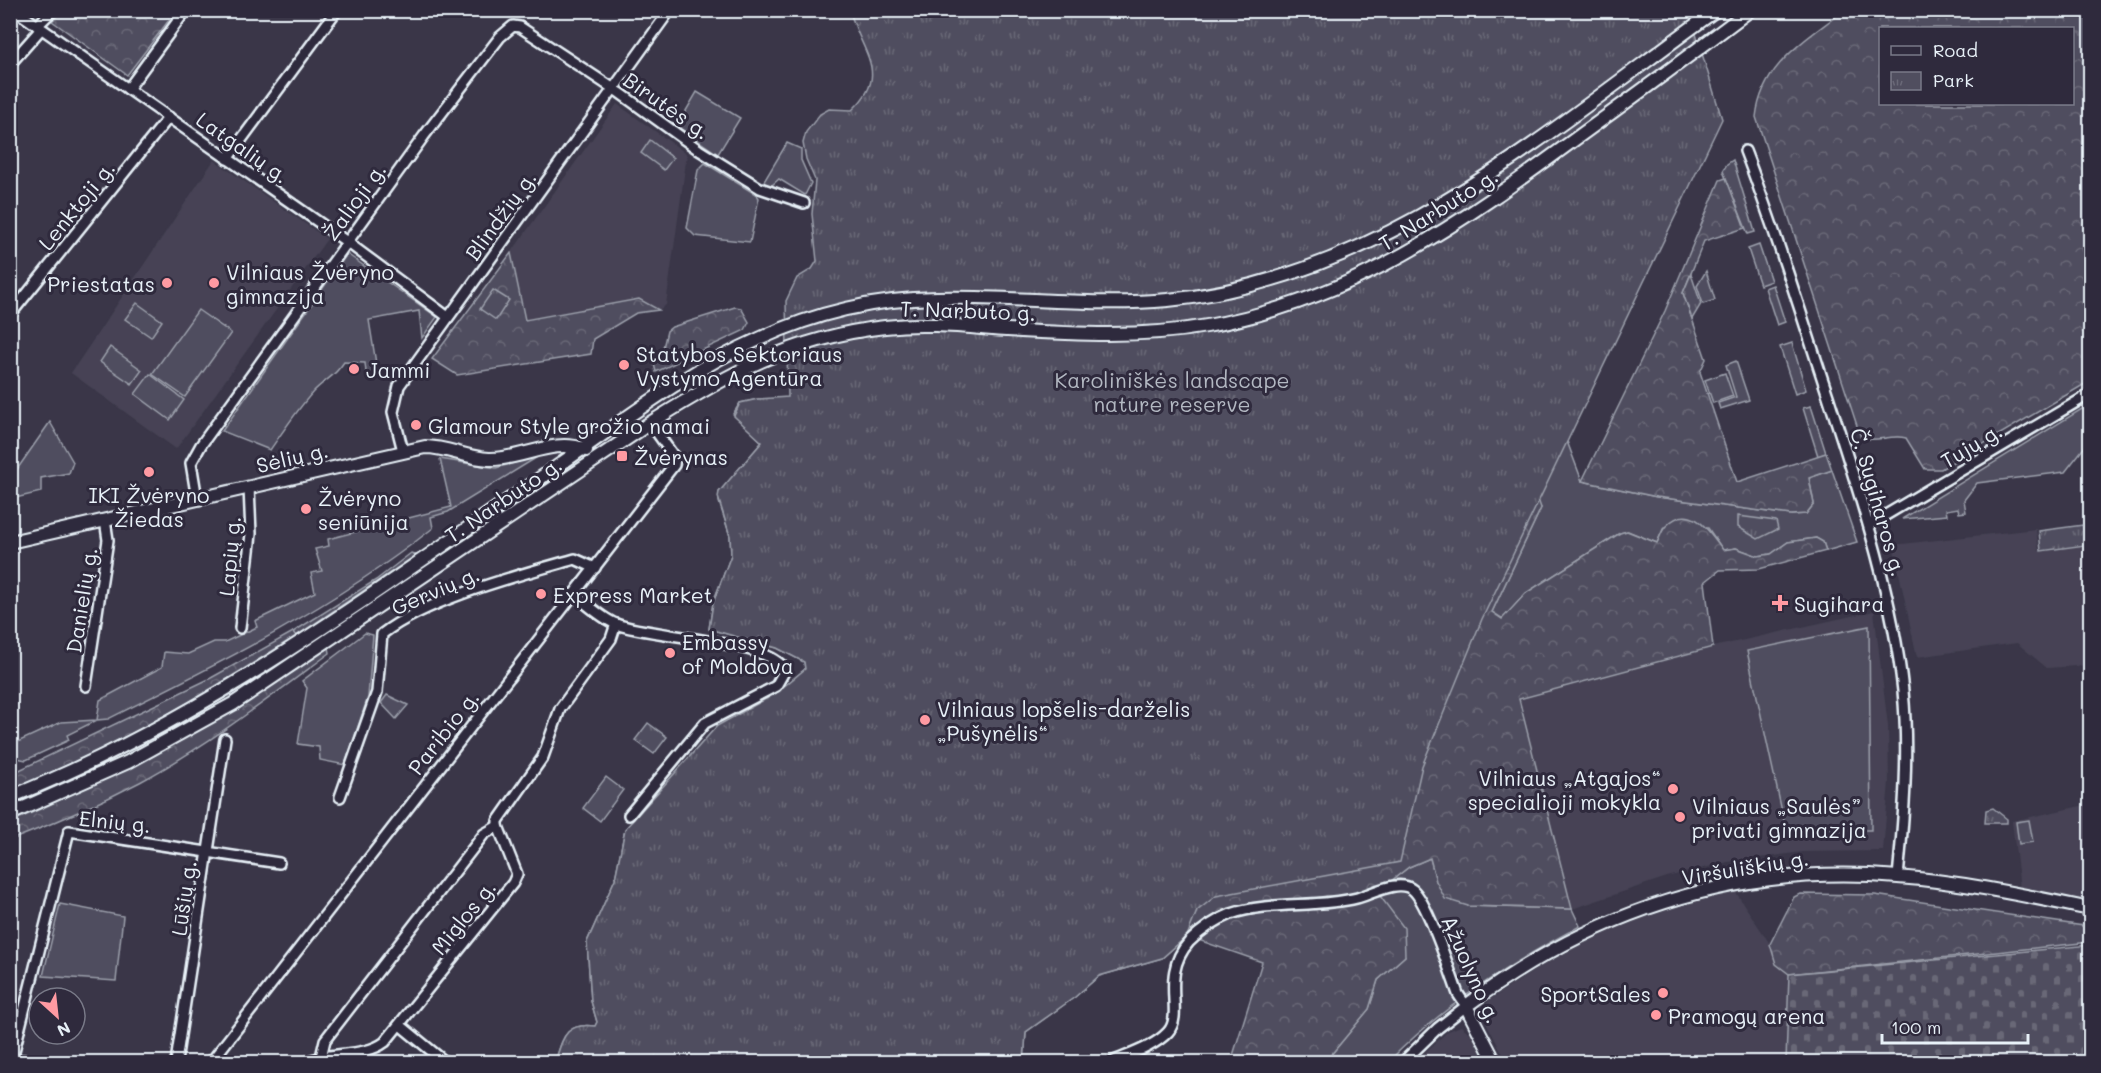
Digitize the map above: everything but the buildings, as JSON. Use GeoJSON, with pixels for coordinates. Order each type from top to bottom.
{"type":"FeatureCollection","features":[{"type":"Feature","properties":{"kind":"main road","name":"T. Narbuto g."},"geometry":{"type":"LineString","coordinates":[[10,797],[112,753],[225,690],[714,362],[786,326],[841,310],[882,302],[939,298],[1116,302],[1166,300],[1247,287],[1316,267],[1393,232],[1462,192],[1716,10]]}},
{"type":"Feature","properties":{"kind":"main road","name":"T. Narbuto g."},"geometry":{"type":"LineString","coordinates":[[10,814],[128,762],[233,704],[650,423],[704,389],[757,361],[793,346],[847,333],[886,327],[931,325],[1081,335],[1167,332],[1252,315],[1326,292],[1411,252],[1454,226],[1750,10]]}},
{"type":"Feature","properties":{"kind":"main road","name":"Sėlių g."},"geometry":{"type":"LineString","coordinates":[[10,542],[403,451],[437,447],[490,459],[536,449],[567,446],[605,454]]}},
{"type":"Feature","properties":{"kind":"main road","name":"Viršuliškių g."},"geometry":{"type":"LineString","coordinates":[[1466,1006],[1564,943],[1621,917],[1671,899],[1774,878],[1839,875],[1898,876],[2091,909]]}},
{"type":"Feature","properties":{"kind":"main road","name":"Ąžuolyno g."},"geometry":{"type":"LineString","coordinates":[[1466,1006],[1495,1062]]}},
{"type":"Feature","properties":{"kind":"street","name":"Latgalių g."},"geometry":{"type":"LineString","coordinates":[[15,10],[347,242],[448,317]]}},
{"type":"Feature","properties":{"kind":"street"},"geometry":{"type":"LineString","coordinates":[[10,64],[52,10]]}},
{"type":"Feature","properties":{"kind":"street"},"geometry":{"type":"LineString","coordinates":[[128,89],[186,10]]}},
{"type":"Feature","properties":{"kind":"street"},"geometry":{"type":"LineString","coordinates":[[227,159],[337,10]]}},
{"type":"Feature","properties":{"kind":"street","name":"Blindžių g."},"geometry":{"type":"LineString","coordinates":[[403,451],[394,418],[394,397],[411,367],[670,10]]}},
{"type":"Feature","properties":{"kind":"street","name":"Birutės g."},"geometry":{"type":"LineString","coordinates":[[513,26],[520,27],[613,88],[699,150],[760,188],[804,203]]}},
{"type":"Feature","properties":{"kind":"street","name":"Žalioji g."},"geometry":{"type":"LineString","coordinates":[[196,499],[191,463],[194,457],[451,100],[500,37],[513,26]]}},
{"type":"Feature","properties":{"kind":"street","name":"Lenktoji g."},"geometry":{"type":"LineString","coordinates":[[10,315],[169,117]]}},
{"type":"Feature","properties":{"kind":"street","name":"Č. Sugiharos g."},"geometry":{"type":"LineString","coordinates":[[1745,151],[1805,324],[1869,525],[1893,620],[1903,693],[1905,772],[1898,876]]}},
{"type":"Feature","properties":{"kind":"street","name":"Tujų g."},"geometry":{"type":"LineString","coordinates":[[1869,525],[1881,521],[2091,394]]}},
{"type":"Feature","properties":{"kind":"street","name":"Paribio g."},"geometry":{"type":"LineString","coordinates":[[211,1062],[675,465],[675,458],[650,423]]}},
{"type":"Feature","properties":{"kind":"street","name":"Lapių g."},"geometry":{"type":"LineString","coordinates":[[240,628],[251,534],[249,487]]}},
{"type":"Feature","properties":{"kind":"street","name":"Danielių g."},"geometry":{"type":"LineString","coordinates":[[86,686],[108,540],[105,520]]}},
{"type":"Feature","properties":{"kind":"street","name":"Gervių g."},"geometry":{"type":"LineString","coordinates":[[340,796],[377,692],[382,634],[409,617],[516,576],[575,559],[595,568]]}},
{"type":"Feature","properties":{"kind":"street"},"geometry":{"type":"LineString","coordinates":[[574,594],[616,624],[733,646],[776,660],[785,670],[776,686],[705,723],[629,815]]}},
{"type":"Feature","properties":{"kind":"street"},"geometry":{"type":"LineString","coordinates":[[321,1057],[325,1040],[399,943],[484,834],[498,826],[502,814],[543,757],[553,722],[560,709],[612,639],[616,624]]}},
{"type":"Feature","properties":{"kind":"street","name":"Lūšių g."},"geometry":{"type":"LineString","coordinates":[[176,1062],[225,739]]}},
{"type":"Feature","properties":{"kind":"street","name":"Miglos g."},"geometry":{"type":"LineString","coordinates":[[306,1062],[376,1047],[399,1025],[516,878],[515,868],[498,826]]}},
{"type":"Feature","properties":{"kind":"street","name":"Elnių g."},"geometry":{"type":"LineString","coordinates":[[11,1059],[69,831],[279,863]]}},
{"type":"Feature","properties":{"kind":"street","name":"Ąžuolyno g."},"geometry":{"type":"LineString","coordinates":[[1112,1062],[1150,1044],[1170,1030],[1174,1014],[1173,970],[1189,943],[1218,920],[1251,909],[1330,904],[1401,885],[1415,891],[1466,1006]]}},
{"type":"Feature","properties":{"kind":"street"},"geometry":{"type":"LineString","coordinates":[[1403,1062],[1438,1028],[1466,1006]]}},
{"type":"Feature","properties":{"kind":"street"},"geometry":{"type":"LineString","coordinates":[[399,1025],[445,1062]]}},
{"type":"Feature","properties":{"kind":"street"},"geometry":{"type":"LineString","coordinates":[[11,1059],[47,1062]]}},
{"type":"Feature","properties":{"kind":"shaded area"},"geometry":{"type":"Polygon","coordinates":[[[617,104],[687,154],[666,305],[659,310],[638,299],[525,320],[511,253],[617,104]]]}},
{"type":"Feature","properties":{"kind":"shaded area","name":"Vilniaus Žvėryno gimnazija"},"geometry":{"type":"Polygon","coordinates":[[[214,160],[327,239],[176,449],[71,373],[214,160]]]}},
{"type":"Feature","properties":{"kind":"shaded area"},"geometry":{"type":"Polygon","coordinates":[[[2036,529],[2039,551],[2085,545],[2086,553],[2090,553],[2090,665],[2047,668],[2017,643],[1917,657],[1893,545],[2036,529]]]}},
{"type":"Feature","properties":{"kind":"shaded area"},"geometry":{"type":"Polygon","coordinates":[[[1874,611],[1888,726],[1889,782],[1883,851],[1803,852],[1728,862],[1667,877],[1572,909],[1519,699],[1704,649],[1874,611]]]}},
{"type":"Feature","properties":{"kind":"shaded area"},"geometry":{"type":"Polygon","coordinates":[[[2090,804],[2090,901],[2020,888],[2012,821],[2090,804]]]}},
{"type":"Feature","properties":{"kind":"shaded area"},"geometry":{"type":"Polygon","coordinates":[[[1735,891],[1770,944],[1776,964],[1789,974],[1786,1062],[1507,1062],[1482,1015],[1482,1009],[1489,1000],[1560,954],[1615,927],[1677,905],[1735,891]]]}},
{"type":"Feature","properties":{"kind":"shaded area"},"geometry":{"type":"Polygon","coordinates":[[[1461,1026],[1471,1034],[1486,1062],[1415,1062],[1448,1031],[1461,1026]]]}},
{"type":"Feature","properties":{"kind":"green space"},"geometry":{"type":"Polygon","coordinates":[[[1844,10],[2090,11],[2090,381],[1941,469],[1925,469],[1906,438],[1873,440],[1861,438],[1756,117],[1760,98],[1767,82],[1776,68],[1801,44],[1844,10]]]}},
{"type":"Feature","properties":{"kind":"green space"},"geometry":{"type":"Polygon","coordinates":[[[63,11],[176,11],[127,75],[52,21],[63,11]]]}},
{"type":"Feature","properties":{"kind":"green space","name":"Karoliniškės landscape nature reserve"},"geometry":{"type":"Polygon","coordinates":[[[850,11],[1689,11],[1722,119],[1482,619],[1422,766],[1400,862],[1216,896],[1197,911],[1187,936],[1162,958],[1099,976],[1075,997],[1026,1032],[1024,1062],[555,1062],[563,1039],[571,1029],[585,1025],[595,1026],[597,1022],[591,1001],[587,942],[615,879],[625,829],[717,726],[775,694],[805,669],[804,662],[777,648],[709,629],[713,603],[731,555],[730,536],[718,497],[719,492],[762,442],[734,416],[740,403],[788,397],[786,301],[797,278],[812,269],[817,261],[812,214],[815,180],[806,159],[803,143],[806,132],[820,114],[829,109],[852,110],[864,97],[870,85],[872,73],[866,50],[850,11]]]}},
{"type":"Feature","properties":{"kind":"green space"},"geometry":{"type":"Polygon","coordinates":[[[697,92],[740,118],[718,154],[677,126],[697,92]]]}},
{"type":"Feature","properties":{"kind":"green space"},"geometry":{"type":"Polygon","coordinates":[[[650,140],[673,158],[664,170],[641,153],[650,140]]]}},
{"type":"Feature","properties":{"kind":"green space"},"geometry":{"type":"Polygon","coordinates":[[[787,143],[801,149],[801,160],[811,183],[805,195],[779,179],[771,186],[763,183],[787,143]]]}},
{"type":"Feature","properties":{"kind":"green space"},"geometry":{"type":"Polygon","coordinates":[[[1733,160],[1755,232],[1748,234],[1723,171],[1733,160]]]}},
{"type":"Feature","properties":{"kind":"green space"},"geometry":{"type":"Polygon","coordinates":[[[705,163],[759,198],[750,242],[695,236],[687,228],[698,170],[705,163]]]}},
{"type":"Feature","properties":{"kind":"green space"},"geometry":{"type":"Polygon","coordinates":[[[1726,178],[1745,228],[1704,241],[1683,293],[1706,359],[1700,372],[1737,482],[1826,453],[1832,470],[1809,478],[1814,504],[1806,514],[1791,515],[1657,497],[1582,481],[1665,311],[1720,180],[1726,178]]]}},
{"type":"Feature","properties":{"kind":"green space"},"geometry":{"type":"Polygon","coordinates":[[[1759,245],[1771,281],[1760,285],[1748,249],[1759,245]]]}},
{"type":"Feature","properties":{"kind":"green space"},"geometry":{"type":"Polygon","coordinates":[[[511,253],[525,320],[639,299],[659,310],[636,313],[593,339],[591,354],[457,375],[432,359],[511,253]]]}},
{"type":"Feature","properties":{"kind":"green space"},"geometry":{"type":"Polygon","coordinates":[[[347,254],[437,317],[422,338],[419,311],[369,320],[378,376],[366,372],[365,363],[344,362],[337,372],[307,399],[270,450],[222,431],[347,254]]]}},
{"type":"Feature","properties":{"kind":"green space"},"geometry":{"type":"Polygon","coordinates":[[[1706,271],[1715,300],[1703,304],[1697,286],[1706,271]]]}},
{"type":"Feature","properties":{"kind":"green space"},"geometry":{"type":"Polygon","coordinates":[[[1691,274],[1701,304],[1692,319],[1683,293],[1691,274]]]}},
{"type":"Feature","properties":{"kind":"green space"},"geometry":{"type":"Polygon","coordinates":[[[1773,285],[1785,322],[1777,325],[1765,288],[1773,285]]]}},
{"type":"Feature","properties":{"kind":"green space"},"geometry":{"type":"Polygon","coordinates":[[[493,290],[509,300],[496,320],[480,309],[493,290]]]}},
{"type":"Feature","properties":{"kind":"green space"},"geometry":{"type":"Polygon","coordinates":[[[137,303],[162,321],[151,337],[125,319],[137,303]]]}},
{"type":"Feature","properties":{"kind":"green space"},"geometry":{"type":"Polygon","coordinates":[[[735,307],[741,308],[749,322],[745,330],[656,372],[653,360],[663,348],[667,331],[672,327],[735,307]]]}},
{"type":"Feature","properties":{"kind":"green space"},"geometry":{"type":"Polygon","coordinates":[[[198,310],[231,333],[185,397],[152,374],[198,310]]]}},
{"type":"Feature","properties":{"kind":"green space"},"geometry":{"type":"Polygon","coordinates":[[[1792,343],[1806,390],[1795,394],[1780,347],[1792,343]]]}},
{"type":"Feature","properties":{"kind":"green space"},"geometry":{"type":"Polygon","coordinates":[[[110,347],[142,370],[132,384],[100,362],[110,347]]]}},
{"type":"Feature","properties":{"kind":"green space"},"geometry":{"type":"Polygon","coordinates":[[[1736,361],[1749,400],[1720,409],[1718,403],[1736,397],[1726,365],[1736,361]]]}},
{"type":"Feature","properties":{"kind":"green space"},"geometry":{"type":"Polygon","coordinates":[[[1725,373],[1733,396],[1713,403],[1705,380],[1725,373]]]}},
{"type":"Feature","properties":{"kind":"green space"},"geometry":{"type":"Polygon","coordinates":[[[150,374],[184,400],[170,420],[135,394],[150,374]]]}},
{"type":"Feature","properties":{"kind":"green space"},"geometry":{"type":"Polygon","coordinates":[[[794,377],[1565,436],[1582,481],[1657,497],[1791,515],[1806,514],[1814,504],[1809,478],[1832,470],[1857,542],[1826,551],[1823,542],[1816,538],[1788,542],[1771,554],[1758,556],[1736,548],[1723,550],[1708,528],[1664,527],[1657,543],[1628,531],[1620,533],[1526,593],[1503,619],[1492,612],[1541,508],[794,377]]]}},
{"type":"Feature","properties":{"kind":"green space"},"geometry":{"type":"Polygon","coordinates":[[[758,399],[1535,491],[1541,508],[1492,612],[1502,619],[1526,593],[1620,533],[1627,531],[1657,543],[1666,526],[1684,516],[1692,517],[1706,528],[1723,550],[1736,548],[1758,556],[1771,554],[1788,542],[1816,538],[1823,542],[1826,551],[1759,569],[1720,570],[1705,582],[1713,647],[1519,699],[1572,909],[1468,906],[1445,899],[1436,881],[1430,858],[1409,867],[1377,892],[1404,928],[1405,956],[1378,980],[1369,1009],[1325,1062],[1231,1062],[1262,962],[1187,936],[1162,958],[1099,976],[1075,997],[1026,1032],[1024,1062],[555,1062],[563,1039],[571,1029],[585,1025],[595,1026],[597,1022],[591,1001],[587,942],[615,879],[625,829],[717,726],[775,694],[805,669],[804,662],[777,648],[709,629],[713,603],[731,555],[730,536],[719,502],[719,492],[762,442],[733,414],[740,403],[758,399]]]}},
{"type":"Feature","properties":{"kind":"green space"},"geometry":{"type":"Polygon","coordinates":[[[2090,404],[2090,440],[2065,472],[1977,483],[1964,500],[1966,512],[1959,513],[1958,508],[1946,510],[1947,515],[1902,519],[2090,404]]]}},
{"type":"Feature","properties":{"kind":"green space"},"geometry":{"type":"Polygon","coordinates":[[[1811,406],[1826,453],[1818,456],[1803,408],[1811,406]]]}},
{"type":"Feature","properties":{"kind":"green space"},"geometry":{"type":"Polygon","coordinates":[[[50,422],[73,462],[69,473],[41,478],[41,492],[11,499],[11,478],[50,422]]]}},
{"type":"Feature","properties":{"kind":"green space"},"geometry":{"type":"Polygon","coordinates":[[[539,456],[448,512],[431,517],[433,528],[356,584],[316,609],[235,655],[108,719],[97,720],[100,700],[162,667],[164,652],[188,654],[214,642],[225,642],[257,627],[255,621],[315,592],[311,573],[322,571],[315,549],[329,546],[328,539],[451,507],[440,459],[496,468],[539,456]]]}},
{"type":"Feature","properties":{"kind":"green space"},"geometry":{"type":"Polygon","coordinates":[[[548,482],[550,485],[436,561],[434,558],[548,482]]]}},
{"type":"Feature","properties":{"kind":"green space"},"geometry":{"type":"Polygon","coordinates":[[[1738,516],[1776,521],[1778,529],[1758,539],[1738,527],[1738,516]]]}},
{"type":"Feature","properties":{"kind":"green space"},"geometry":{"type":"Polygon","coordinates":[[[2083,525],[2085,533],[2090,533],[2090,553],[2086,553],[2085,545],[2041,551],[2039,531],[2083,525]]]}},
{"type":"Feature","properties":{"kind":"green space"},"geometry":{"type":"Polygon","coordinates":[[[411,553],[416,555],[296,636],[293,632],[376,580],[411,553]]]}},
{"type":"Feature","properties":{"kind":"green space"},"geometry":{"type":"Polygon","coordinates":[[[349,615],[351,619],[310,646],[185,721],[56,788],[11,808],[11,803],[99,762],[184,717],[267,669],[349,615]]]}},
{"type":"Feature","properties":{"kind":"green space"},"geometry":{"type":"Polygon","coordinates":[[[1869,626],[1871,830],[1786,830],[1747,651],[1869,626]]]}},
{"type":"Feature","properties":{"kind":"green space"},"geometry":{"type":"Polygon","coordinates":[[[293,632],[296,636],[157,720],[85,757],[11,790],[11,774],[211,678],[293,632]]]}},
{"type":"Feature","properties":{"kind":"green space"},"geometry":{"type":"Polygon","coordinates":[[[365,633],[373,635],[368,697],[345,765],[320,760],[319,747],[298,744],[307,688],[302,681],[365,633]]]}},
{"type":"Feature","properties":{"kind":"green space"},"geometry":{"type":"Polygon","coordinates":[[[329,647],[330,653],[284,687],[165,768],[92,806],[11,840],[11,822],[134,763],[252,695],[329,647]]]}},
{"type":"Feature","properties":{"kind":"green space"},"geometry":{"type":"Polygon","coordinates":[[[387,695],[408,705],[396,719],[381,703],[387,695]]]}},
{"type":"Feature","properties":{"kind":"green space"},"geometry":{"type":"Polygon","coordinates":[[[97,720],[67,735],[69,740],[26,760],[17,758],[11,761],[11,745],[61,722],[97,720]]]}},
{"type":"Feature","properties":{"kind":"green space"},"geometry":{"type":"Polygon","coordinates":[[[648,723],[667,737],[654,754],[635,740],[648,723]]]}},
{"type":"Feature","properties":{"kind":"green space"},"geometry":{"type":"Polygon","coordinates":[[[606,777],[623,790],[600,821],[583,808],[606,777]]]}},
{"type":"Feature","properties":{"kind":"green space"},"geometry":{"type":"Polygon","coordinates":[[[1993,808],[2007,819],[2007,823],[1985,823],[1986,810],[1993,808]]]}},
{"type":"Feature","properties":{"kind":"green space"},"geometry":{"type":"Polygon","coordinates":[[[2029,820],[2033,842],[2019,844],[2016,822],[2029,820]]]}},
{"type":"Feature","properties":{"kind":"green space"},"geometry":{"type":"Polygon","coordinates":[[[1430,858],[1436,881],[1468,906],[1572,909],[1580,926],[1528,955],[1478,987],[1409,1041],[1388,1062],[1325,1062],[1369,1009],[1378,980],[1405,956],[1376,892],[1409,867],[1430,858]]]}},
{"type":"Feature","properties":{"kind":"green space"},"geometry":{"type":"Polygon","coordinates":[[[1800,894],[1875,895],[2090,927],[2090,942],[1789,974],[1776,964],[1770,944],[1794,897],[1800,894]]]}},
{"type":"Feature","properties":{"kind":"green space"},"geometry":{"type":"Polygon","coordinates":[[[60,904],[123,916],[116,981],[43,976],[60,904]]]}},
{"type":"Feature","properties":{"kind":"green space"},"geometry":{"type":"Polygon","coordinates":[[[2090,945],[2090,1062],[1786,1062],[1789,974],[2090,945]]]}},
{"type":"Feature","properties":{"kind":"place","name":"Priestatas"},"geometry":{"type":"Point","coordinates":[167,283]}},
{"type":"Feature","properties":{"kind":"place","name":"Vilniaus Žvėryno gimnazija"},"geometry":{"type":"Point","coordinates":[214,283]}},
{"type":"Feature","properties":{"kind":"place","name":"Statybos Sektoriaus Vystymo Agentūra"},"geometry":{"type":"Point","coordinates":[624,365]}},
{"type":"Feature","properties":{"kind":"place","name":"Jammi"},"geometry":{"type":"Point","coordinates":[354,369]}},
{"type":"Feature","properties":{"kind":"place","name":"Glamour Style grožio namai"},"geometry":{"type":"Point","coordinates":[416,425]}},
{"type":"Feature","properties":{"kind":"place","name":"Žvėrynas"},"geometry":{"type":"Point","coordinates":[622,456]}},
{"type":"Feature","properties":{"kind":"place","name":"IKI Žvėryno Žiedas"},"geometry":{"type":"Point","coordinates":[149,472]}},
{"type":"Feature","properties":{"kind":"place","name":"Žvėryno seniūnija"},"geometry":{"type":"Point","coordinates":[306,509]}},
{"type":"Feature","properties":{"kind":"place","name":"Express Market"},"geometry":{"type":"Point","coordinates":[541,594]}},
{"type":"Feature","properties":{"kind":"place","name":"Sugihara"},"geometry":{"type":"Point","coordinates":[1780,603]}},
{"type":"Feature","properties":{"kind":"place","name":"Embassy of Moldova"},"geometry":{"type":"Point","coordinates":[670,653]}},
{"type":"Feature","properties":{"kind":"place","name":"Vilniaus lopšelis-darželis „Pušynėlis“"},"geometry":{"type":"Point","coordinates":[925,720]}},
{"type":"Feature","properties":{"kind":"place","name":"Vilniaus „Atgajos“ specialioji mokykla"},"geometry":{"type":"Point","coordinates":[1673,789]}},
{"type":"Feature","properties":{"kind":"place","name":"Vilniaus „Saulės” privati gimnazija"},"geometry":{"type":"Point","coordinates":[1680,817]}},
{"type":"Feature","properties":{"kind":"place","name":"SportSales"},"geometry":{"type":"Point","coordinates":[1663,993]}},
{"type":"Feature","properties":{"kind":"place","name":"Pramogų arena"},"geometry":{"type":"Point","coordinates":[1656,1015]}}]}
